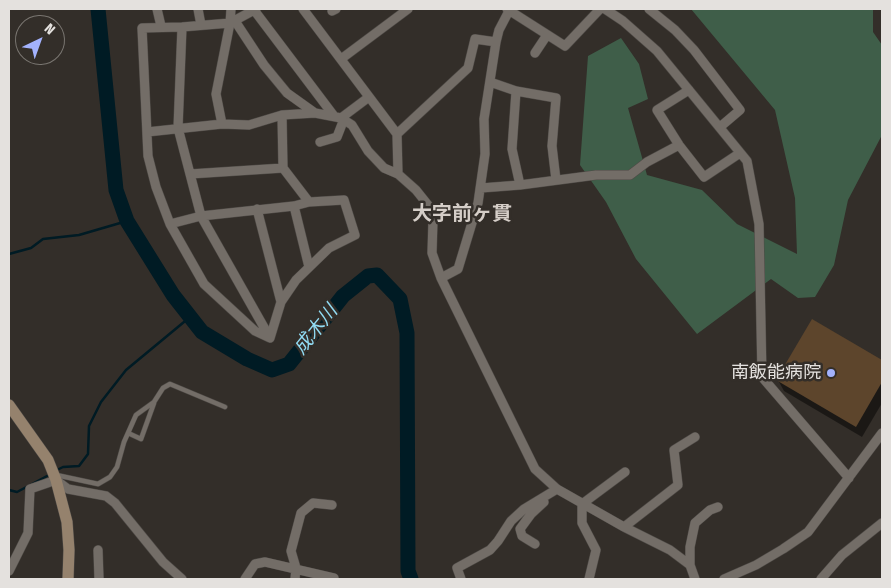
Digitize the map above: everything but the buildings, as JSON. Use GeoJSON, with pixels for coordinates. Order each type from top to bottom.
{"type":"FeatureCollection","features":[{"type":"Feature","properties":{"kind":"main road"},"geometry":{"type":"LineString","coordinates":[[9,405],[42,451],[55,478],[64,506],[68,530],[68,579]]}},
{"type":"Feature","properties":{"kind":"street"},"geometry":{"type":"LineString","coordinates":[[157,9],[161,26]]}},
{"type":"Feature","properties":{"kind":"street"},"geometry":{"type":"LineString","coordinates":[[198,9],[201,26]]}},
{"type":"Feature","properties":{"kind":"street"},"geometry":{"type":"LineString","coordinates":[[222,124],[216,94],[233,22],[231,9]]}},
{"type":"Feature","properties":{"kind":"street"},"geometry":{"type":"LineString","coordinates":[[270,338],[255,331],[204,284],[170,224],[156,187],[148,156],[142,28],[201,26],[233,22],[255,9],[339,118],[337,138],[320,142]]}},
{"type":"Feature","properties":{"kind":"street"},"geometry":{"type":"LineString","coordinates":[[302,9],[397,134],[398,174]]}},
{"type":"Feature","properties":{"kind":"street"},"geometry":{"type":"LineString","coordinates":[[341,59],[408,9]]}},
{"type":"Feature","properties":{"kind":"street"},"geometry":{"type":"LineString","coordinates":[[441,278],[458,269],[478,203],[485,154],[484,119],[496,42],[499,30],[509,10],[565,46],[600,9]]}},
{"type":"Feature","properties":{"kind":"street"},"geometry":{"type":"LineString","coordinates":[[605,9],[623,21],[657,50],[747,160],[759,224],[762,377],[849,478]]}},
{"type":"Feature","properties":{"kind":"street"},"geometry":{"type":"LineString","coordinates":[[650,9],[675,30],[694,50],[740,110],[720,127]]}},
{"type":"Feature","properties":{"kind":"street"},"geometry":{"type":"LineString","coordinates":[[233,22],[287,93],[314,113]]}},
{"type":"Feature","properties":{"kind":"street"},"geometry":{"type":"LineString","coordinates":[[182,27],[178,128],[190,174],[202,216],[270,338]]}},
{"type":"Feature","properties":{"kind":"street"},"geometry":{"type":"LineString","coordinates":[[536,53],[547,35]]}},
{"type":"Feature","properties":{"kind":"street"},"geometry":{"type":"LineString","coordinates":[[397,134],[468,68],[475,39],[496,42]]}},
{"type":"Feature","properties":{"kind":"street"},"geometry":{"type":"LineString","coordinates":[[490,82],[516,91],[556,98],[552,146],[556,180]]}},
{"type":"Feature","properties":{"kind":"street"},"geometry":{"type":"LineString","coordinates":[[689,90],[657,110],[679,145],[704,177],[740,153]]}},
{"type":"Feature","properties":{"kind":"street"},"geometry":{"type":"LineString","coordinates":[[516,91],[512,149],[520,185]]}},
{"type":"Feature","properties":{"kind":"street"},"geometry":{"type":"LineString","coordinates":[[339,118],[369,97]]}},
{"type":"Feature","properties":{"kind":"street"},"geometry":{"type":"LineString","coordinates":[[147,132],[222,124],[249,125],[282,115],[314,113],[339,118],[352,125],[368,151],[384,168],[398,174],[416,190],[428,206],[433,220],[432,253],[441,278],[532,465],[557,489],[670,550],[690,565]]}},
{"type":"Feature","properties":{"kind":"street"},"geometry":{"type":"LineString","coordinates":[[282,115],[283,168],[310,202]]}},
{"type":"Feature","properties":{"kind":"street"},"geometry":{"type":"LineString","coordinates":[[481,188],[596,176],[630,175],[647,162],[679,145]]}},
{"type":"Feature","properties":{"kind":"street"},"geometry":{"type":"LineString","coordinates":[[190,174],[283,168]]}},
{"type":"Feature","properties":{"kind":"street"},"geometry":{"type":"LineString","coordinates":[[170,224],[202,216],[294,206],[310,202],[344,200],[355,235],[330,248],[296,280],[280,302],[270,338]]}},
{"type":"Feature","properties":{"kind":"street"},"geometry":{"type":"LineString","coordinates":[[294,206],[309,266]]}},
{"type":"Feature","properties":{"kind":"street"},"geometry":{"type":"LineString","coordinates":[[257,209],[280,302]]}},
{"type":"Feature","properties":{"kind":"street"},"geometry":{"type":"LineString","coordinates":[[624,526],[678,485],[674,450],[695,437]]}},
{"type":"Feature","properties":{"kind":"street"},"geometry":{"type":"LineString","coordinates":[[724,579],[762,561],[808,532],[881,439]]}},
{"type":"Feature","properties":{"kind":"street"},"geometry":{"type":"LineString","coordinates":[[582,504],[625,472]]}},
{"type":"Feature","properties":{"kind":"street"},"geometry":{"type":"LineString","coordinates":[[9,571],[28,533],[30,489],[55,478],[68,489],[106,496],[115,503],[163,562],[182,579]]}},
{"type":"Feature","properties":{"kind":"street"},"geometry":{"type":"LineString","coordinates":[[535,544],[522,536],[520,529],[531,514],[557,489]]}},
{"type":"Feature","properties":{"kind":"street"},"geometry":{"type":"LineString","coordinates":[[461,579],[457,568],[490,550],[511,521],[524,509],[557,489]]}},
{"type":"Feature","properties":{"kind":"street"},"geometry":{"type":"LineString","coordinates":[[295,579],[296,568],[291,551],[301,512],[313,503],[332,505]]}},
{"type":"Feature","properties":{"kind":"street"},"geometry":{"type":"LineString","coordinates":[[582,504],[582,523],[596,550],[589,579]]}},
{"type":"Feature","properties":{"kind":"street"},"geometry":{"type":"LineString","coordinates":[[695,579],[690,565],[690,547],[696,523],[710,510],[718,507]]}},
{"type":"Feature","properties":{"kind":"street"},"geometry":{"type":"LineString","coordinates":[[821,579],[842,555],[882,523]]}},
{"type":"Feature","properties":{"kind":"street"},"geometry":{"type":"LineString","coordinates":[[98,550],[100,579]]}},
{"type":"Feature","properties":{"kind":"street"},"geometry":{"type":"LineString","coordinates":[[245,579],[255,564],[265,562],[334,578]]}},
{"type":"Feature","properties":{"kind":"lane"},"geometry":{"type":"LineString","coordinates":[[128,434],[141,439],[154,402],[163,388],[170,384],[225,406]]}},
{"type":"Feature","properties":{"kind":"lane"},"geometry":{"type":"LineString","coordinates":[[55,478],[91,484],[105,481],[114,473],[117,467],[136,415],[154,402]]}},
{"type":"Feature","properties":{"kind":"green space"},"geometry":{"type":"Polygon","coordinates":[[[691,9],[873,9],[873,32],[882,45],[882,135],[848,200],[834,265],[815,297],[798,298],[771,279],[697,334],[636,259],[606,202],[580,165],[588,56],[621,38],[639,64],[648,99],[628,108],[647,175],[702,190],[737,224],[797,254],[795,198],[775,110],[691,9]]]}},
{"type":"Feature","properties":{"kind":"waterway","name":"成木川"},"geometry":{"type":"LineString","coordinates":[[98,9],[116,190],[127,221],[173,295],[202,332],[247,359],[272,370],[289,364],[343,296],[368,276],[377,275],[400,299],[407,333],[408,571],[411,579]]}},
{"type":"Feature","properties":{"kind":"waterway"},"geometry":{"type":"LineString","coordinates":[[9,254],[31,248],[43,239],[79,235],[127,221]]}},
{"type":"Feature","properties":{"kind":"waterway"},"geometry":{"type":"LineString","coordinates":[[59,469],[79,466],[88,454],[89,426],[101,402],[126,370],[190,317]]}},
{"type":"Feature","properties":{"kind":"waterway"},"geometry":{"type":"LineString","coordinates":[[9,490],[17,492],[47,476]]}},
{"type":"Feature","properties":{"kind":"place","name":"南飯能病院"},"geometry":{"type":"Point","coordinates":[831,373]}},
{"type":"Feature","properties":{"kind":"district","name":"大字前ヶ貫"},"geometry":{"type":"Point","coordinates":[462,214]}}]}
